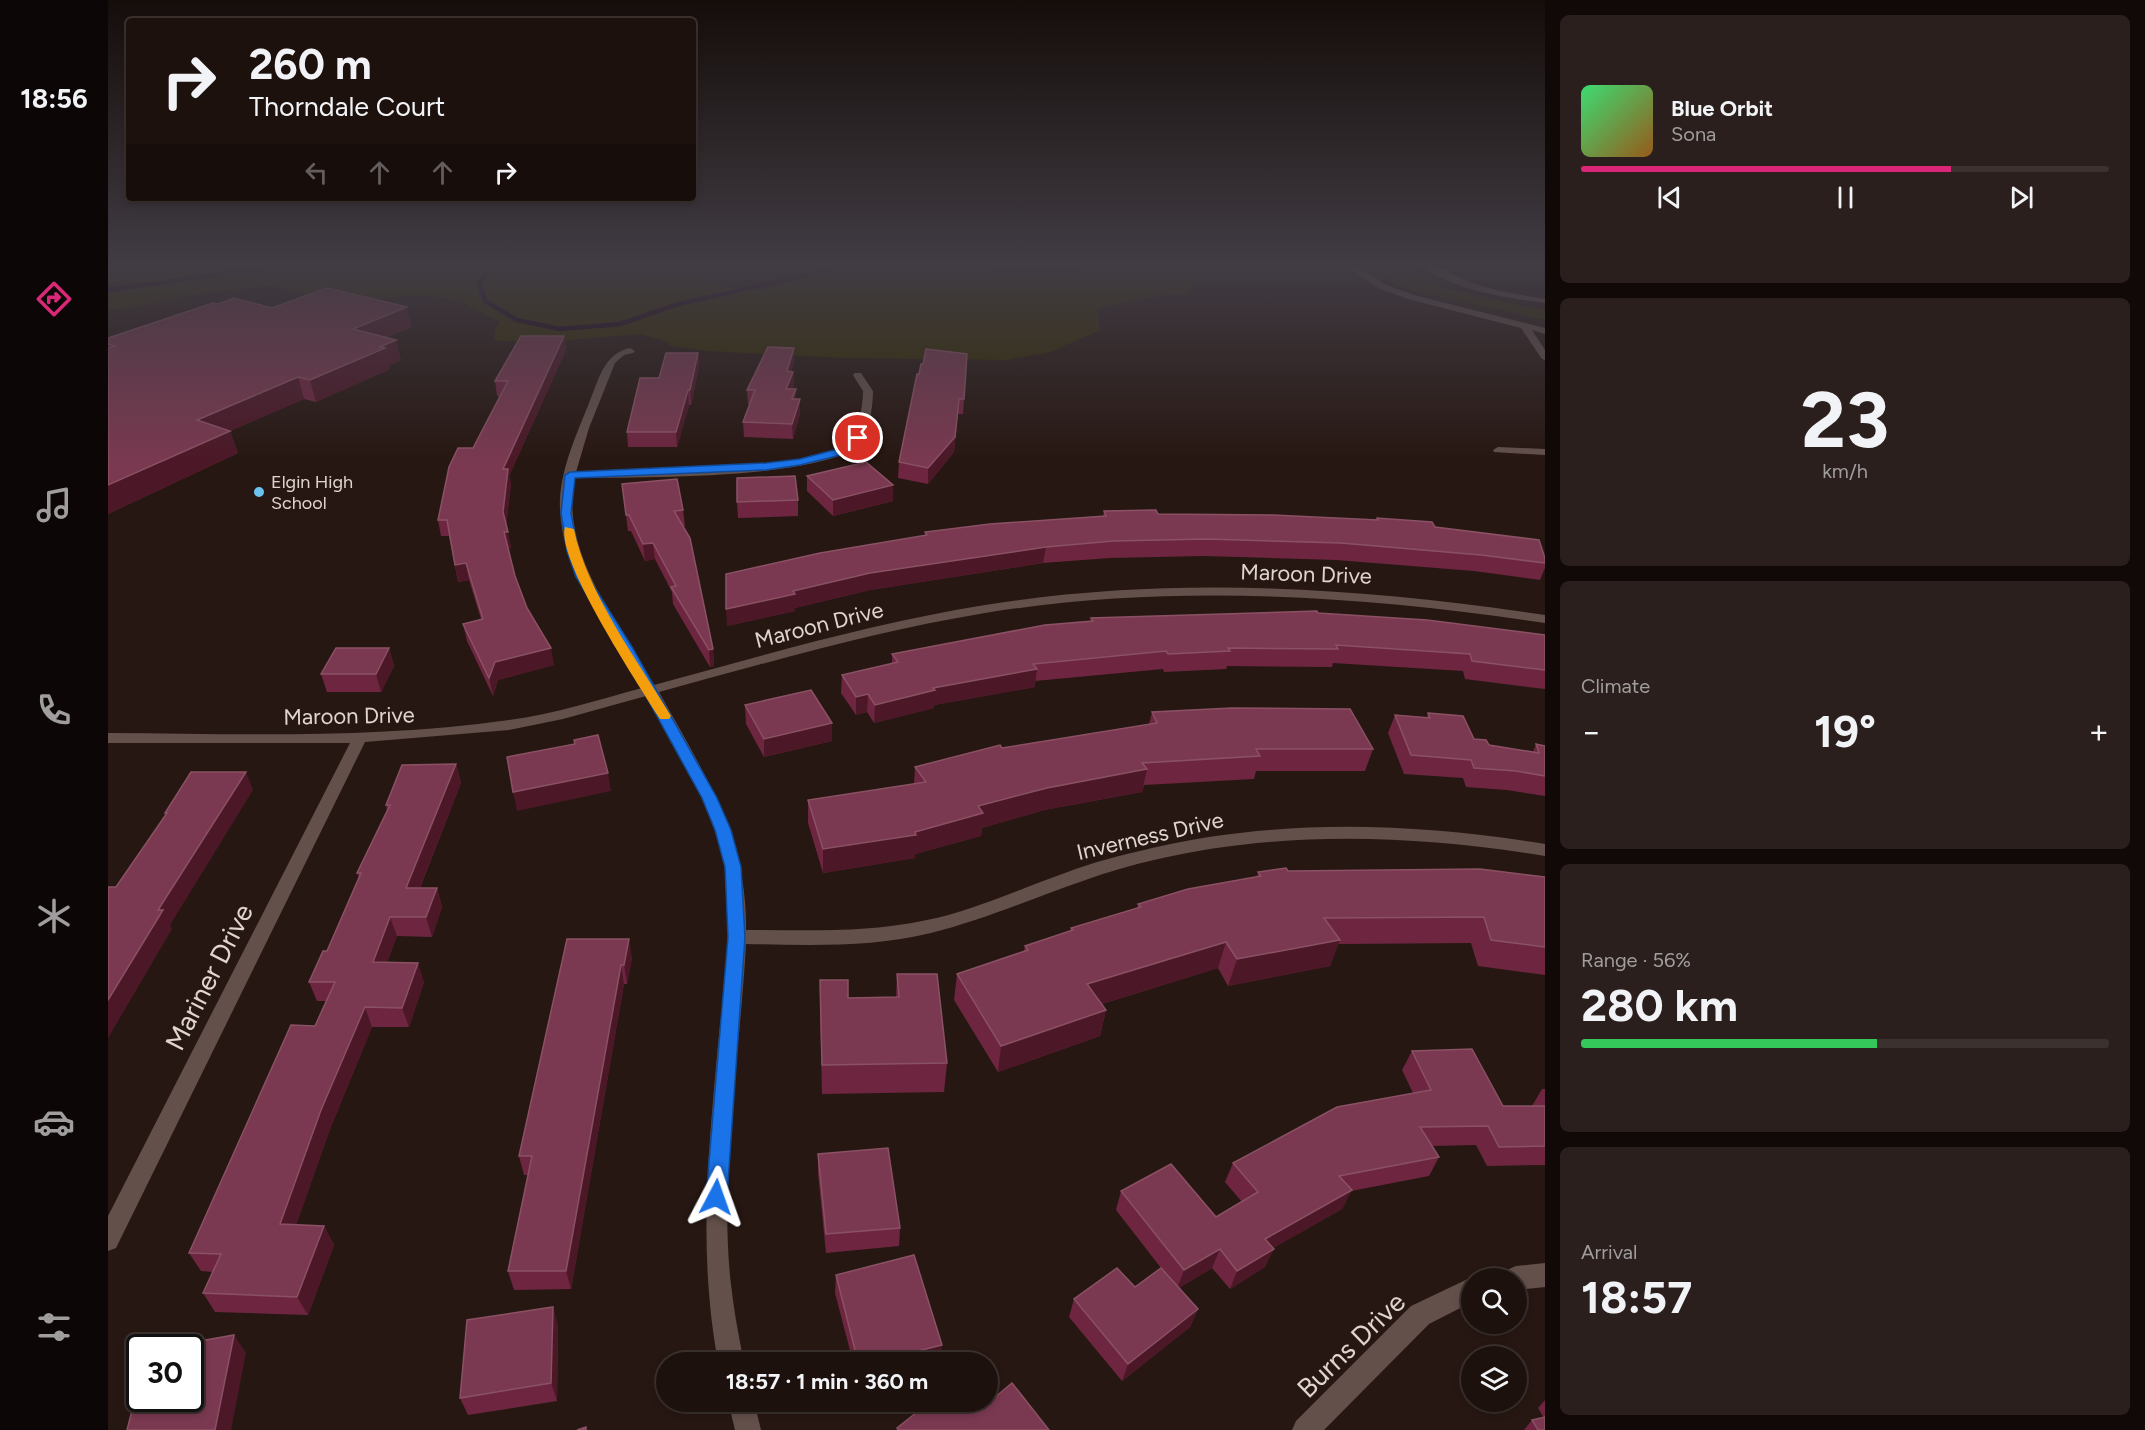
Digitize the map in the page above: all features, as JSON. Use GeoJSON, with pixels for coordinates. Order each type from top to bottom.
{"type":"FeatureCollection","features":[{"type":"Feature","properties":{"kind":"street"},"geometry":{"type":"LineString","coordinates":[[1526,329],[1545,357]]}},
{"type":"Feature","properties":{"kind":"street"},"geometry":{"type":"LineString","coordinates":[[630,351],[621,353],[611,362],[570,475],[566,513],[572,551],[582,577],[650,690],[710,798],[723,830],[733,867],[737,937],[716,1197],[716,1268],[729,1352]]}},
{"type":"Feature","properties":{"kind":"street"},"geometry":{"type":"LineString","coordinates":[[570,475],[766,466],[824,458],[846,448],[858,438],[869,393],[866,381],[858,375]]}},
{"type":"Feature","properties":{"kind":"street"},"geometry":{"type":"LineString","coordinates":[[1498,450],[1545,452]]}},
{"type":"Feature","properties":{"kind":"street","name":"Maroon Drive"},"geometry":{"type":"LineString","coordinates":[[108,738],[359,739],[432,735],[514,724],[906,624],[1012,605],[1072,598],[1147,593],[1287,592],[1438,603],[1545,619]]}},
{"type":"Feature","properties":{"kind":"street","name":"Mariner Drive"},"geometry":{"type":"LineString","coordinates":[[108,1240],[359,739]]}},
{"type":"Feature","properties":{"kind":"street","name":"Inverness Drive"},"geometry":{"type":"LineString","coordinates":[[737,937],[855,937],[909,931],[966,917],[1128,860],[1243,838],[1364,831],[1440,834],[1545,850]]}},
{"type":"Feature","properties":{"kind":"street"},"geometry":{"type":"LineString","coordinates":[[1527,1277],[1545,1275]]}},
{"type":"Feature","properties":{"kind":"street","name":"Burns Drive"},"geometry":{"type":"LineString","coordinates":[[1305,1430],[1420,1315],[1461,1294]]}},
{"type":"Feature","properties":{"kind":"street"},"geometry":{"type":"LineString","coordinates":[[744,1412],[748,1430]]}},
{"type":"Feature","properties":{"kind":"shaded area"},"geometry":{"type":"Polygon","coordinates":[[[495,329],[1100,330],[1050,352],[1007,360],[845,358],[708,351],[671,346],[663,340],[639,334],[561,341],[494,340],[495,329]]]}},
{"type":"Feature","properties":{"kind":"building","name":"Elgin High School"},"geometry":{"type":"Polygon","coordinates":[[[136,329],[354,329],[396,340],[380,347],[385,348],[310,380],[298,377],[197,420],[230,431],[108,485],[108,348],[115,346],[108,344],[108,338],[136,329]]]}},
{"type":"Feature","properties":{"kind":"building"},"geometry":{"type":"Polygon","coordinates":[[[521,336],[564,336],[503,469],[508,469],[503,512],[508,532],[504,532],[515,576],[527,608],[551,648],[495,662],[489,678],[463,624],[483,619],[466,563],[455,565],[447,520],[438,520],[449,467],[458,448],[473,448],[508,381],[495,381],[521,336]]]}},
{"type":"Feature","properties":{"kind":"building"},"geometry":{"type":"Polygon","coordinates":[[[768,347],[794,348],[787,371],[793,372],[786,389],[796,389],[792,399],[800,399],[792,424],[743,422],[755,390],[747,390],[768,347]]]}},
{"type":"Feature","properties":{"kind":"building"},"geometry":{"type":"Polygon","coordinates":[[[926,349],[967,354],[964,399],[959,399],[955,437],[928,468],[899,462],[917,374],[923,364],[926,349]]]}},
{"type":"Feature","properties":{"kind":"building"},"geometry":{"type":"Polygon","coordinates":[[[666,353],[698,353],[690,390],[688,390],[676,432],[627,432],[640,378],[659,378],[666,353]]]}},
{"type":"Feature","properties":{"kind":"building"},"geometry":{"type":"Polygon","coordinates":[[[866,462],[893,485],[833,500],[807,476],[866,462]]]}},
{"type":"Feature","properties":{"kind":"building"},"geometry":{"type":"Polygon","coordinates":[[[795,476],[798,500],[737,502],[737,478],[795,476]]]}},
{"type":"Feature","properties":{"kind":"building"},"geometry":{"type":"Polygon","coordinates":[[[677,479],[683,510],[674,511],[690,538],[713,649],[709,650],[671,587],[676,586],[653,543],[643,544],[629,515],[626,515],[622,484],[677,479]]]}},
{"type":"Feature","properties":{"kind":"building"},"geometry":{"type":"Polygon","coordinates":[[[1156,510],[1158,514],[1273,515],[1378,520],[1377,518],[1432,522],[1435,527],[1539,540],[1545,563],[1341,543],[1207,539],[1113,541],[1046,547],[870,573],[793,591],[795,594],[726,609],[726,574],[820,553],[927,535],[925,532],[990,524],[1106,516],[1104,511],[1156,510]]]}},
{"type":"Feature","properties":{"kind":"building"},"geometry":{"type":"Polygon","coordinates":[[[1317,611],[1318,613],[1427,620],[1545,635],[1545,670],[1472,661],[1470,654],[1336,645],[1338,649],[1228,648],[1230,651],[1168,654],[1166,651],[1033,664],[1037,669],[933,688],[935,690],[875,705],[868,694],[856,697],[842,675],[898,662],[892,654],[1045,625],[1093,621],[1091,618],[1317,611]]]}},
{"type":"Feature","properties":{"kind":"building"},"geometry":{"type":"Polygon","coordinates":[[[336,648],[389,648],[376,674],[321,674],[336,648]]]}},
{"type":"Feature","properties":{"kind":"building"},"geometry":{"type":"Polygon","coordinates":[[[811,690],[832,723],[764,739],[745,705],[811,690]]]}},
{"type":"Feature","properties":{"kind":"building"},"geometry":{"type":"Polygon","coordinates":[[[1232,708],[1350,709],[1373,749],[1256,749],[1260,756],[1142,763],[1147,769],[1047,788],[978,806],[983,813],[915,832],[916,835],[823,849],[808,800],[926,782],[915,767],[1000,745],[1002,748],[1157,723],[1152,712],[1232,708]]]}},
{"type":"Feature","properties":{"kind":"building"},"geometry":{"type":"Polygon","coordinates":[[[1428,713],[1463,716],[1474,739],[1486,740],[1489,745],[1539,753],[1536,744],[1545,746],[1545,776],[1474,768],[1471,760],[1411,755],[1395,715],[1430,718],[1428,713]]]}},
{"type":"Feature","properties":{"kind":"building"},"geometry":{"type":"Polygon","coordinates":[[[598,735],[608,773],[513,792],[507,757],[575,744],[574,740],[598,735]]]}},
{"type":"Feature","properties":{"kind":"building"},"geometry":{"type":"Polygon","coordinates":[[[456,764],[406,888],[437,888],[426,917],[390,917],[373,962],[418,963],[402,1008],[365,1007],[321,1110],[280,1224],[324,1226],[297,1297],[203,1293],[221,1254],[189,1253],[291,1025],[315,1026],[335,982],[309,982],[323,951],[327,951],[361,873],[357,873],[390,805],[386,805],[402,765],[456,764]]]}},
{"type":"Feature","properties":{"kind":"building"},"geometry":{"type":"Polygon","coordinates":[[[191,772],[246,772],[158,910],[163,910],[108,1000],[108,887],[116,887],[167,813],[165,813],[191,772]]]}},
{"type":"Feature","properties":{"kind":"building"},"geometry":{"type":"Polygon","coordinates":[[[1286,868],[1288,871],[1480,869],[1545,877],[1545,947],[1491,940],[1484,917],[1324,918],[1340,940],[1237,959],[1226,942],[1087,984],[1106,1010],[1001,1046],[957,974],[1028,950],[1025,946],[1073,930],[1071,928],[1141,907],[1138,904],[1188,889],[1261,876],[1258,872],[1286,868]]]}},
{"type":"Feature","properties":{"kind":"building"},"geometry":{"type":"Polygon","coordinates":[[[567,939],[629,939],[624,965],[621,965],[566,1271],[508,1271],[532,1156],[519,1156],[567,939]]]}},
{"type":"Feature","properties":{"kind":"building"},"geometry":{"type":"Polygon","coordinates":[[[897,974],[937,974],[947,1063],[822,1065],[820,980],[848,980],[848,998],[899,997],[897,974]]]}},
{"type":"Feature","properties":{"kind":"building"},"geometry":{"type":"Polygon","coordinates":[[[1472,1049],[1503,1106],[1545,1106],[1545,1146],[1499,1147],[1488,1126],[1420,1127],[1439,1157],[1339,1176],[1352,1190],[1265,1239],[1274,1249],[1237,1271],[1220,1249],[1184,1270],[1121,1191],[1171,1164],[1216,1217],[1258,1192],[1233,1163],[1337,1107],[1431,1090],[1412,1051],[1472,1049]]]}},
{"type":"Feature","properties":{"kind":"building"},"geometry":{"type":"Polygon","coordinates":[[[888,1148],[900,1228],[826,1234],[818,1154],[888,1148]]]}},
{"type":"Feature","properties":{"kind":"building"},"geometry":{"type":"Polygon","coordinates":[[[914,1255],[942,1345],[914,1352],[855,1352],[836,1275],[914,1255]]]}},
{"type":"Feature","properties":{"kind":"building"},"geometry":{"type":"Polygon","coordinates":[[[1117,1268],[1135,1287],[1161,1268],[1198,1309],[1128,1364],[1074,1299],[1117,1268]]]}},
{"type":"Feature","properties":{"kind":"building"},"geometry":{"type":"Polygon","coordinates":[[[553,1307],[551,1383],[460,1398],[467,1320],[553,1307]]]}},
{"type":"Feature","properties":{"kind":"building"},"geometry":{"type":"Polygon","coordinates":[[[234,1335],[215,1430],[127,1430],[132,1412],[204,1412],[204,1340],[234,1335]]]}},
{"type":"Feature","properties":{"kind":"building"},"geometry":{"type":"Polygon","coordinates":[[[1012,1383],[1049,1430],[898,1430],[897,1428],[917,1412],[998,1412],[998,1395],[1012,1383]]]}},
{"type":"Feature","properties":{"kind":"building"},"geometry":{"type":"Polygon","coordinates":[[[1545,1417],[1545,1430],[1538,1430],[1532,1420],[1545,1417]]]}},
{"type":"Feature","properties":{"kind":"waterway"},"geometry":{"type":"LineString","coordinates":[[559,329],[563,329]]}},
{"type":"Feature","properties":{"kind":"slow traffic"},"geometry":{"type":"LineString","coordinates":[[568,529],[572,551],[582,577],[664,716]]}},
{"type":"Feature","properties":{"kind":"place","name":"Elgin High School"},"geometry":{"type":"Point","coordinates":[259,492]}},
{"type":"Feature","properties":{"kind":"route"},"geometry":{"type":"LineString","coordinates":[[716,1197],[737,937],[737,902],[733,867],[723,830],[710,798],[625,647],[582,577],[572,551],[566,513],[566,496],[570,475],[766,466],[800,462],[824,458],[841,452],[858,438]]}}]}
